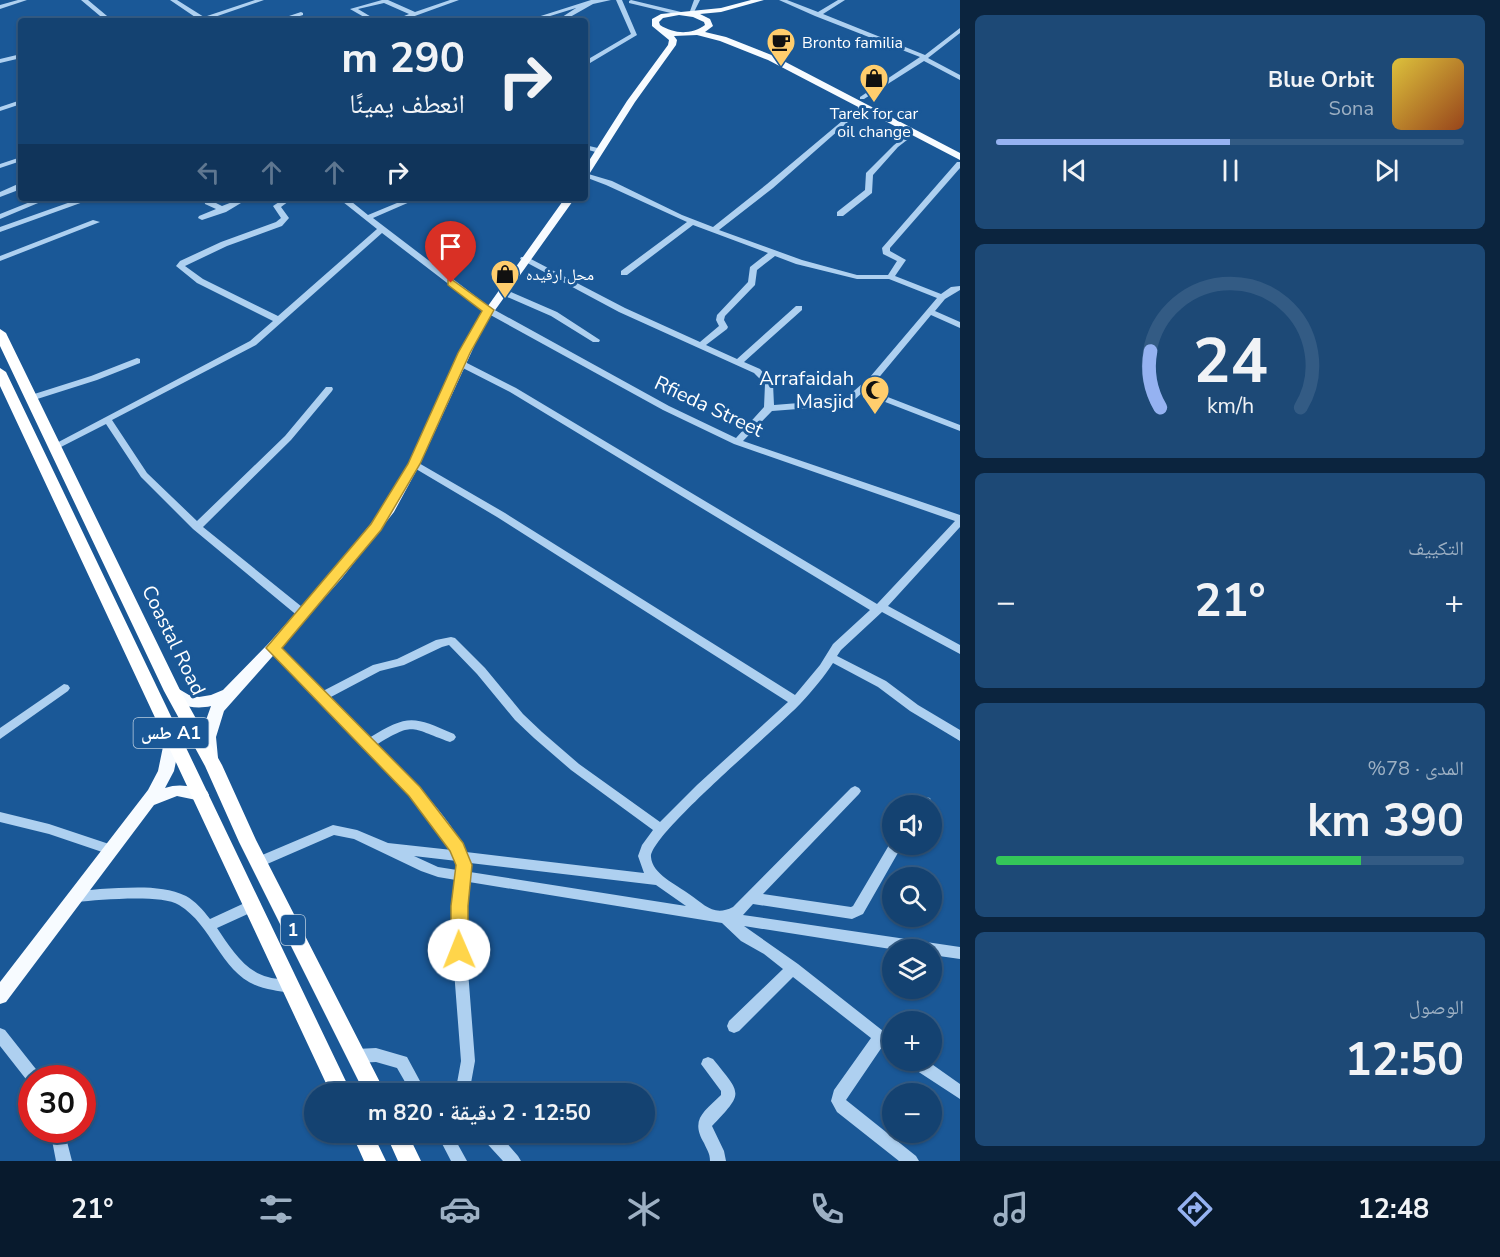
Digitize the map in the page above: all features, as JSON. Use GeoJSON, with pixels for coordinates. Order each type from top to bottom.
{"type":"FeatureCollection","features":[{"type":"Feature","properties":{"kind":"highway","name":"Coastal Road"},"geometry":{"type":"LineString","coordinates":[[0,333],[172,691],[213,765],[258,863],[370,1083]]}},
{"type":"Feature","properties":{"kind":"highway","name":"طس A1"},"geometry":{"type":"LineString","coordinates":[[0,372],[337,1083]]}},
{"type":"Feature","properties":{"kind":"highway"},"geometry":{"type":"LineString","coordinates":[[366,1143],[375,1161]]}},
{"type":"Feature","properties":{"kind":"highway"},"geometry":{"type":"LineString","coordinates":[[401,1143],[410,1161]]}},
{"type":"Feature","properties":{"kind":"main road"},"geometry":{"type":"LineString","coordinates":[[760,0],[662,16],[655,21],[658,28],[665,31],[723,39],[771,58],[880,112],[960,148]]}},
{"type":"Feature","properties":{"kind":"main road"},"geometry":{"type":"LineString","coordinates":[[665,56],[707,28],[709,24],[750,3]]}},
{"type":"Feature","properties":{"kind":"main road"},"geometry":{"type":"LineString","coordinates":[[685,13],[700,17],[709,24],[780,55],[862,103]]}},
{"type":"Feature","properties":{"kind":"main road"},"geometry":{"type":"LineString","coordinates":[[588,170],[631,101],[673,42],[665,31]]}},
{"type":"Feature","properties":{"kind":"main road"},"geometry":{"type":"LineString","coordinates":[[880,112],[913,133],[960,157]]}},
{"type":"Feature","properties":{"kind":"main road"},"geometry":{"type":"LineString","coordinates":[[213,765],[208,747],[209,728],[217,710],[229,693],[273,648],[376,527],[414,464],[460,363],[488,310],[568,201]]}},
{"type":"Feature","properties":{"kind":"main road"},"geometry":{"type":"LineString","coordinates":[[172,691],[187,701],[201,702],[229,693]]}},
{"type":"Feature","properties":{"kind":"main road"},"geometry":{"type":"LineString","coordinates":[[0,996],[145,805],[166,771],[173,737]]}},
{"type":"Feature","properties":{"kind":"main road"},"geometry":{"type":"LineString","coordinates":[[145,805],[160,795],[177,790],[201,795]]}},
{"type":"Feature","properties":{"kind":"street"},"geometry":{"type":"LineString","coordinates":[[0,7],[24,0]]}},
{"type":"Feature","properties":{"kind":"street"},"geometry":{"type":"LineString","coordinates":[[84,0],[106,18]]}},
{"type":"Feature","properties":{"kind":"street"},"geometry":{"type":"LineString","coordinates":[[173,0],[197,18]]}},
{"type":"Feature","properties":{"kind":"street"},"geometry":{"type":"LineString","coordinates":[[206,18],[261,0]]}},
{"type":"Feature","properties":{"kind":"street"},"geometry":{"type":"LineString","coordinates":[[403,18],[456,0]]}},
{"type":"Feature","properties":{"kind":"street"},"geometry":{"type":"LineString","coordinates":[[538,18],[591,2],[608,0]]}},
{"type":"Feature","properties":{"kind":"street"},"geometry":{"type":"LineString","coordinates":[[588,62],[634,35],[619,0]]}},
{"type":"Feature","properties":{"kind":"street"},"geometry":{"type":"LineString","coordinates":[[629,1],[685,13],[697,0]]}},
{"type":"Feature","properties":{"kind":"street"},"geometry":{"type":"LineString","coordinates":[[782,0],[924,57],[960,78]]}},
{"type":"Feature","properties":{"kind":"street"},"geometry":{"type":"LineString","coordinates":[[817,15],[842,0]]}},
{"type":"Feature","properties":{"kind":"street"},"geometry":{"type":"LineString","coordinates":[[370,18],[353,9],[385,1],[414,14]]}},
{"type":"Feature","properties":{"kind":"street"},"geometry":{"type":"LineString","coordinates":[[629,1],[645,11],[655,21]]}},
{"type":"Feature","properties":{"kind":"street"},"geometry":{"type":"LineString","coordinates":[[564,18],[591,2]]}},
{"type":"Feature","properties":{"kind":"street"},"geometry":{"type":"LineString","coordinates":[[288,18],[301,14]]}},
{"type":"Feature","properties":{"kind":"street"},"geometry":{"type":"LineString","coordinates":[[714,230],[764,192],[872,92],[960,30]]}},
{"type":"Feature","properties":{"kind":"street"},"geometry":{"type":"LineString","coordinates":[[0,61],[18,57]]}},
{"type":"Feature","properties":{"kind":"street"},"geometry":{"type":"LineString","coordinates":[[0,109],[18,103]]}},
{"type":"Feature","properties":{"kind":"street"},"geometry":{"type":"LineString","coordinates":[[840,214],[869,191],[869,175],[896,146],[913,133]]}},
{"type":"Feature","properties":{"kind":"street"},"geometry":{"type":"LineString","coordinates":[[588,148],[599,152]]}},
{"type":"Feature","properties":{"kind":"street"},"geometry":{"type":"LineString","coordinates":[[0,166],[18,160]]}},
{"type":"Feature","properties":{"kind":"street"},"geometry":{"type":"LineString","coordinates":[[890,277],[902,260],[886,252],[886,248],[960,164]]}},
{"type":"Feature","properties":{"kind":"street"},"geometry":{"type":"LineString","coordinates":[[588,176],[609,183],[692,222],[773,253],[844,275],[868,278],[890,277],[942,297]]}},
{"type":"Feature","properties":{"kind":"street"},"geometry":{"type":"LineString","coordinates":[[0,195],[18,187]]}},
{"type":"Feature","properties":{"kind":"street"},"geometry":{"type":"LineString","coordinates":[[0,217],[39,201]]}},
{"type":"Feature","properties":{"kind":"street"},"geometry":{"type":"LineString","coordinates":[[0,230],[82,201]]}},
{"type":"Feature","properties":{"kind":"street"},"geometry":{"type":"LineString","coordinates":[[208,201],[223,210]]}},
{"type":"Feature","properties":{"kind":"street"},"geometry":{"type":"LineString","coordinates":[[202,218],[240,201]]}},
{"type":"Feature","properties":{"kind":"street"},"geometry":{"type":"LineString","coordinates":[[279,320],[200,281],[180,266],[224,244],[283,221],[284,215],[277,206],[284,201]]}},
{"type":"Feature","properties":{"kind":"street","name":"Rfieda Street"},"geometry":{"type":"LineString","coordinates":[[346,201],[488,310],[666,408],[737,442],[960,520]]}},
{"type":"Feature","properties":{"kind":"street"},"geometry":{"type":"LineString","coordinates":[[369,217],[408,201]]}},
{"type":"Feature","properties":{"kind":"street"},"geometry":{"type":"LineString","coordinates":[[0,259],[96,222]]}},
{"type":"Feature","properties":{"kind":"street"},"geometry":{"type":"LineString","coordinates":[[624,273],[692,222]]}},
{"type":"Feature","properties":{"kind":"street"},"geometry":{"type":"LineString","coordinates":[[54,447],[243,350],[383,228]]}},
{"type":"Feature","properties":{"kind":"street"},"geometry":{"type":"LineString","coordinates":[[701,345],[724,327],[720,320],[721,315],[752,283],[753,269],[773,253]]}},
{"type":"Feature","properties":{"kind":"street"},"geometry":{"type":"LineString","coordinates":[[524,259],[622,310],[757,371],[769,384],[769,408]]}},
{"type":"Feature","properties":{"kind":"street"},"geometry":{"type":"LineString","coordinates":[[737,442],[769,408],[837,403],[850,399],[863,390],[942,297],[960,288]]}},
{"type":"Feature","properties":{"kind":"street"},"geometry":{"type":"LineString","coordinates":[[501,291],[554,314],[596,340]]}},
{"type":"Feature","properties":{"kind":"street"},"geometry":{"type":"LineString","coordinates":[[739,362],[799,308]]}},
{"type":"Feature","properties":{"kind":"street"},"geometry":{"type":"LineString","coordinates":[[930,312],[960,325]]}},
{"type":"Feature","properties":{"kind":"street"},"geometry":{"type":"LineString","coordinates":[[31,398],[138,361]]}},
{"type":"Feature","properties":{"kind":"street"},"geometry":{"type":"LineString","coordinates":[[460,363],[513,390],[879,609],[960,650]]}},
{"type":"Feature","properties":{"kind":"street"},"geometry":{"type":"LineString","coordinates":[[197,527],[288,438],[329,389]]}},
{"type":"Feature","properties":{"kind":"street"},"geometry":{"type":"LineString","coordinates":[[863,390],[960,428]]}},
{"type":"Feature","properties":{"kind":"street"},"geometry":{"type":"LineString","coordinates":[[107,419],[144,475],[197,527],[303,614]]}},
{"type":"Feature","properties":{"kind":"street"},"geometry":{"type":"LineString","coordinates":[[414,464],[501,515],[796,701]]}},
{"type":"Feature","properties":{"kind":"street"},"geometry":{"type":"LineString","coordinates":[[710,916],[659,880],[649,870],[644,855],[646,849],[661,829],[700,788],[796,701],[837,647],[879,609],[960,520]]}},
{"type":"Feature","properties":{"kind":"street"},"geometry":{"type":"LineString","coordinates":[[323,696],[376,668],[400,662],[440,643],[451,641],[482,671],[519,717],[544,741],[575,767],[661,829]]}},
{"type":"Feature","properties":{"kind":"street"},"geometry":{"type":"LineString","coordinates":[[273,648],[323,696],[426,805],[462,857],[458,932],[468,1061],[464,1083]]}},
{"type":"Feature","properties":{"kind":"street"},"geometry":{"type":"LineString","coordinates":[[830,657],[882,684],[914,708],[960,736]]}},
{"type":"Feature","properties":{"kind":"street"},"geometry":{"type":"LineString","coordinates":[[0,734],[64,688]]}},
{"type":"Feature","properties":{"kind":"street"},"geometry":{"type":"LineString","coordinates":[[369,744],[399,725],[407,723],[418,723],[450,737]]}},
{"type":"Feature","properties":{"kind":"street"},"geometry":{"type":"LineString","coordinates":[[725,918],[738,911],[855,791]]}},
{"type":"Feature","properties":{"kind":"street"},"geometry":{"type":"LineString","coordinates":[[0,817],[49,829],[111,849]]}},
{"type":"Feature","properties":{"kind":"street"},"geometry":{"type":"LineString","coordinates":[[258,863],[333,830],[348,831],[417,866],[462,878],[960,953]]}},
{"type":"Feature","properties":{"kind":"street"},"geometry":{"type":"LineString","coordinates":[[380,847],[659,880]]}},
{"type":"Feature","properties":{"kind":"street"},"geometry":{"type":"LineString","coordinates":[[751,898],[852,914],[858,910],[890,855]]}},
{"type":"Feature","properties":{"kind":"street"},"geometry":{"type":"LineString","coordinates":[[77,896],[130,894],[181,900],[210,926],[242,970],[264,982],[291,986]]}},
{"type":"Feature","properties":{"kind":"street"},"geometry":{"type":"LineString","coordinates":[[210,926],[254,905]]}},
{"type":"Feature","properties":{"kind":"street"},"geometry":{"type":"LineString","coordinates":[[725,918],[746,937],[793,968],[880,1037],[839,1095],[838,1101],[842,1107],[912,1161]]}},
{"type":"Feature","properties":{"kind":"street"},"geometry":{"type":"LineString","coordinates":[[734,1026],[793,968]]}},
{"type":"Feature","properties":{"kind":"street"},"geometry":{"type":"LineString","coordinates":[[0,1035],[24,1065]]}},
{"type":"Feature","properties":{"kind":"street"},"geometry":{"type":"LineString","coordinates":[[357,1056],[376,1055],[402,1062],[414,1083]]}},
{"type":"Feature","properties":{"kind":"street"},"geometry":{"type":"LineString","coordinates":[[708,1064],[728,1089],[728,1098],[704,1123],[704,1130],[717,1151],[718,1161]]}},
{"type":"Feature","properties":{"kind":"street"},"geometry":{"type":"LineString","coordinates":[[929,1071],[960,1092]]}},
{"type":"Feature","properties":{"kind":"street"},"geometry":{"type":"LineString","coordinates":[[60,1143],[64,1161]]}},
{"type":"Feature","properties":{"kind":"street"},"geometry":{"type":"LineString","coordinates":[[449,1143],[459,1161]]}},
{"type":"Feature","properties":{"kind":"street"},"geometry":{"type":"LineString","coordinates":[[496,1143],[513,1161]]}},
{"type":"Feature","properties":{"kind":"place","name":"Bronto familia"},"geometry":{"type":"Point","coordinates":[781,68]}},
{"type":"Feature","properties":{"kind":"place","name":"Tarek for car oil change"},"geometry":{"type":"Point","coordinates":[874,104]}},
{"type":"Feature","properties":{"kind":"place","name":"محل ارفيده"},"geometry":{"type":"Point","coordinates":[505,300]}},
{"type":"Feature","properties":{"kind":"place","name":"Arrafaidah Masjid"},"geometry":{"type":"Point","coordinates":[875,416]}},
{"type":"Feature","properties":{"kind":"route"},"geometry":{"type":"LineString","coordinates":[[451,283],[488,310],[464,353],[414,464],[389,509],[376,527],[273,648],[323,696],[415,792],[436,817],[457,848],[464,865],[459,906],[459,950]]}}]}
